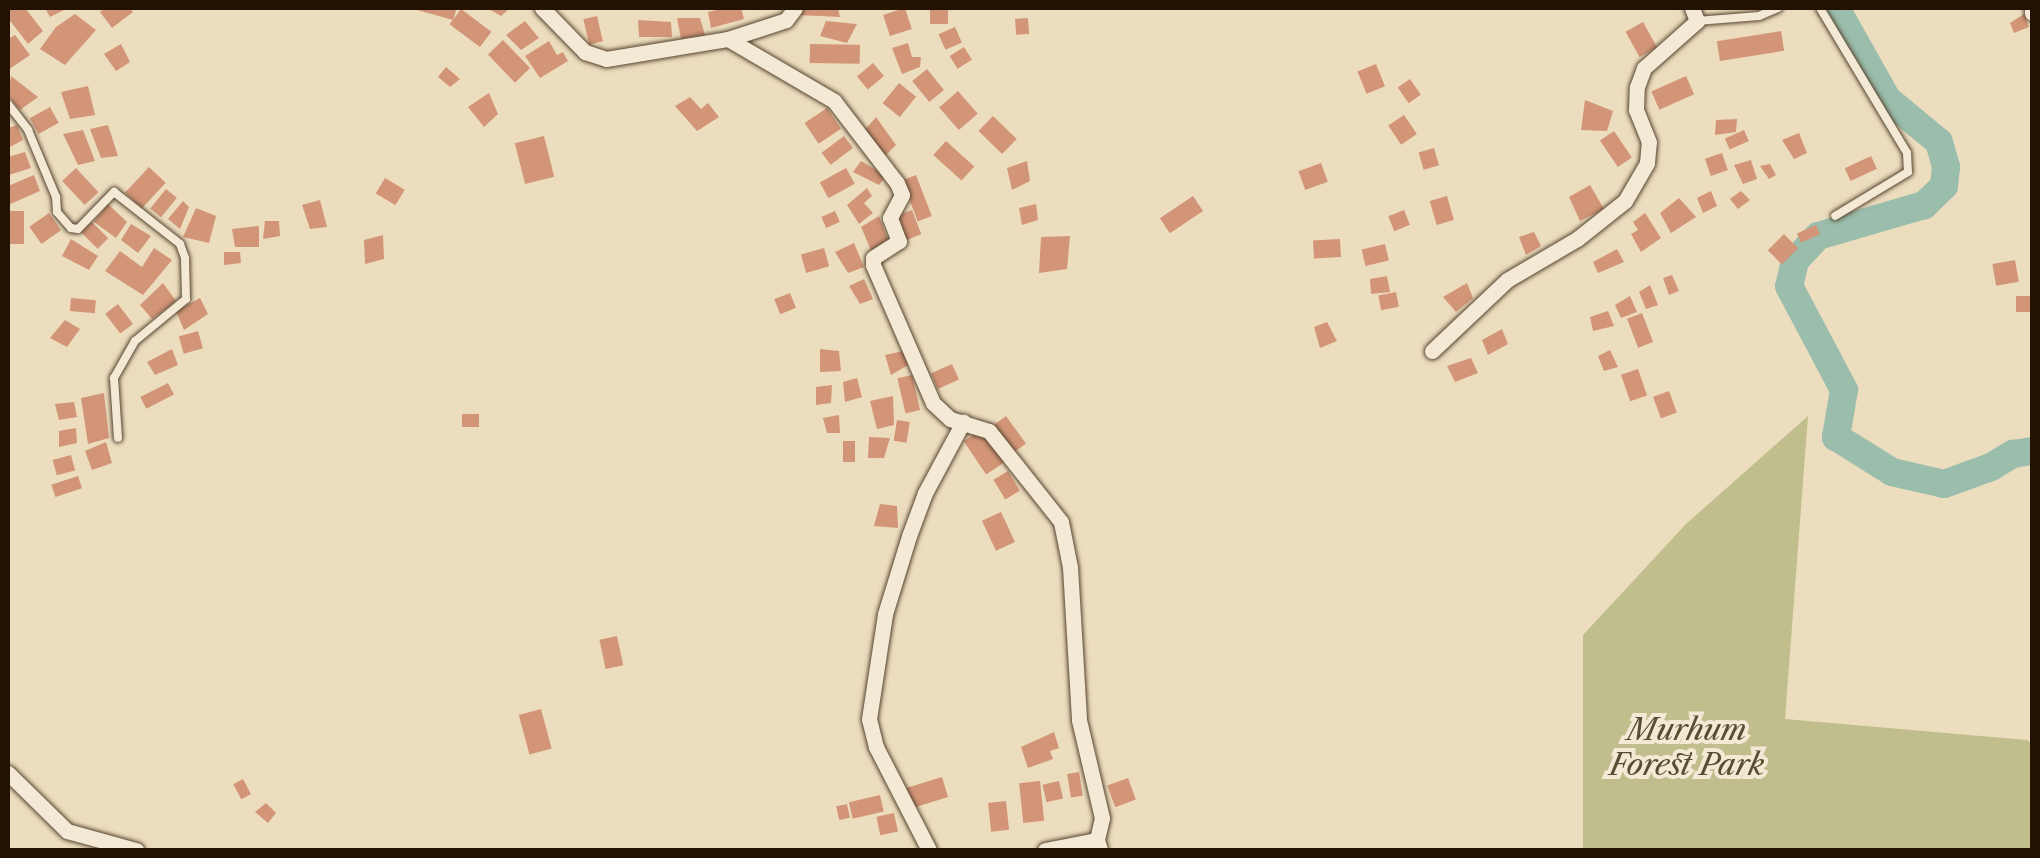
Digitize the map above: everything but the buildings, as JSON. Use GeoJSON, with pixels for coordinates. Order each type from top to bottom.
{"type":"FeatureCollection","features":[{"type":"Feature","properties":{"kind":"street"},"geometry":{"type":"LineString","coordinates":[[542,8],[586,52],[606,59],[728,40],[786,20],[795,8]]}},
{"type":"Feature","properties":{"kind":"street"},"geometry":{"type":"LineString","coordinates":[[1432,351],[1507,280],[1577,239],[1626,201],[1646,163],[1649,142],[1636,110],[1637,87],[1644,68],[1694,14]]}},
{"type":"Feature","properties":{"kind":"street"},"geometry":{"type":"LineString","coordinates":[[728,40],[834,101],[897,183],[902,195],[890,218],[899,241],[873,258],[873,264],[934,402],[950,419],[988,431],[1048,502],[1066,540],[1079,720],[1102,818],[1099,845],[1045,850]]}},
{"type":"Feature","properties":{"kind":"street"},"geometry":{"type":"LineString","coordinates":[[929,850],[876,746],[869,719],[886,614],[910,536],[924,493],[963,422]]}},
{"type":"Feature","properties":{"kind":"street"},"geometry":{"type":"LineString","coordinates":[[8,772],[67,831],[136,850]]}},
{"type":"Feature","properties":{"kind":"lane"},"geometry":{"type":"LineString","coordinates":[[1694,14],[1759,16],[1778,8]]}},
{"type":"Feature","properties":{"kind":"lane"},"geometry":{"type":"LineString","coordinates":[[1820,8],[1908,154],[1908,172],[1835,216]]}},
{"type":"Feature","properties":{"kind":"lane"},"geometry":{"type":"LineString","coordinates":[[8,104],[28,130],[56,196],[57,212],[70,228],[78,229],[114,192],[180,244],[185,258],[186,299],[135,341],[114,378],[118,438]]}},
{"type":"Feature","properties":{"kind":"green space","name":"Murhum Forest Park"},"geometry":{"type":"Polygon","coordinates":[[[1808,416],[1785,719],[2027,740],[2032,744],[2032,850],[1583,850],[1583,635],[1686,524],[1808,416]]]}},
{"type":"Feature","properties":{"kind":"waterway"},"geometry":{"type":"LineString","coordinates":[[1836,8],[1887,99],[1939,142],[1946,167],[1944,186],[1924,205],[1818,236],[1795,261],[1789,286],[1844,390],[1836,437],[1892,472],[1944,484],[1991,467],[2013,454],[2032,451]]}}]}
